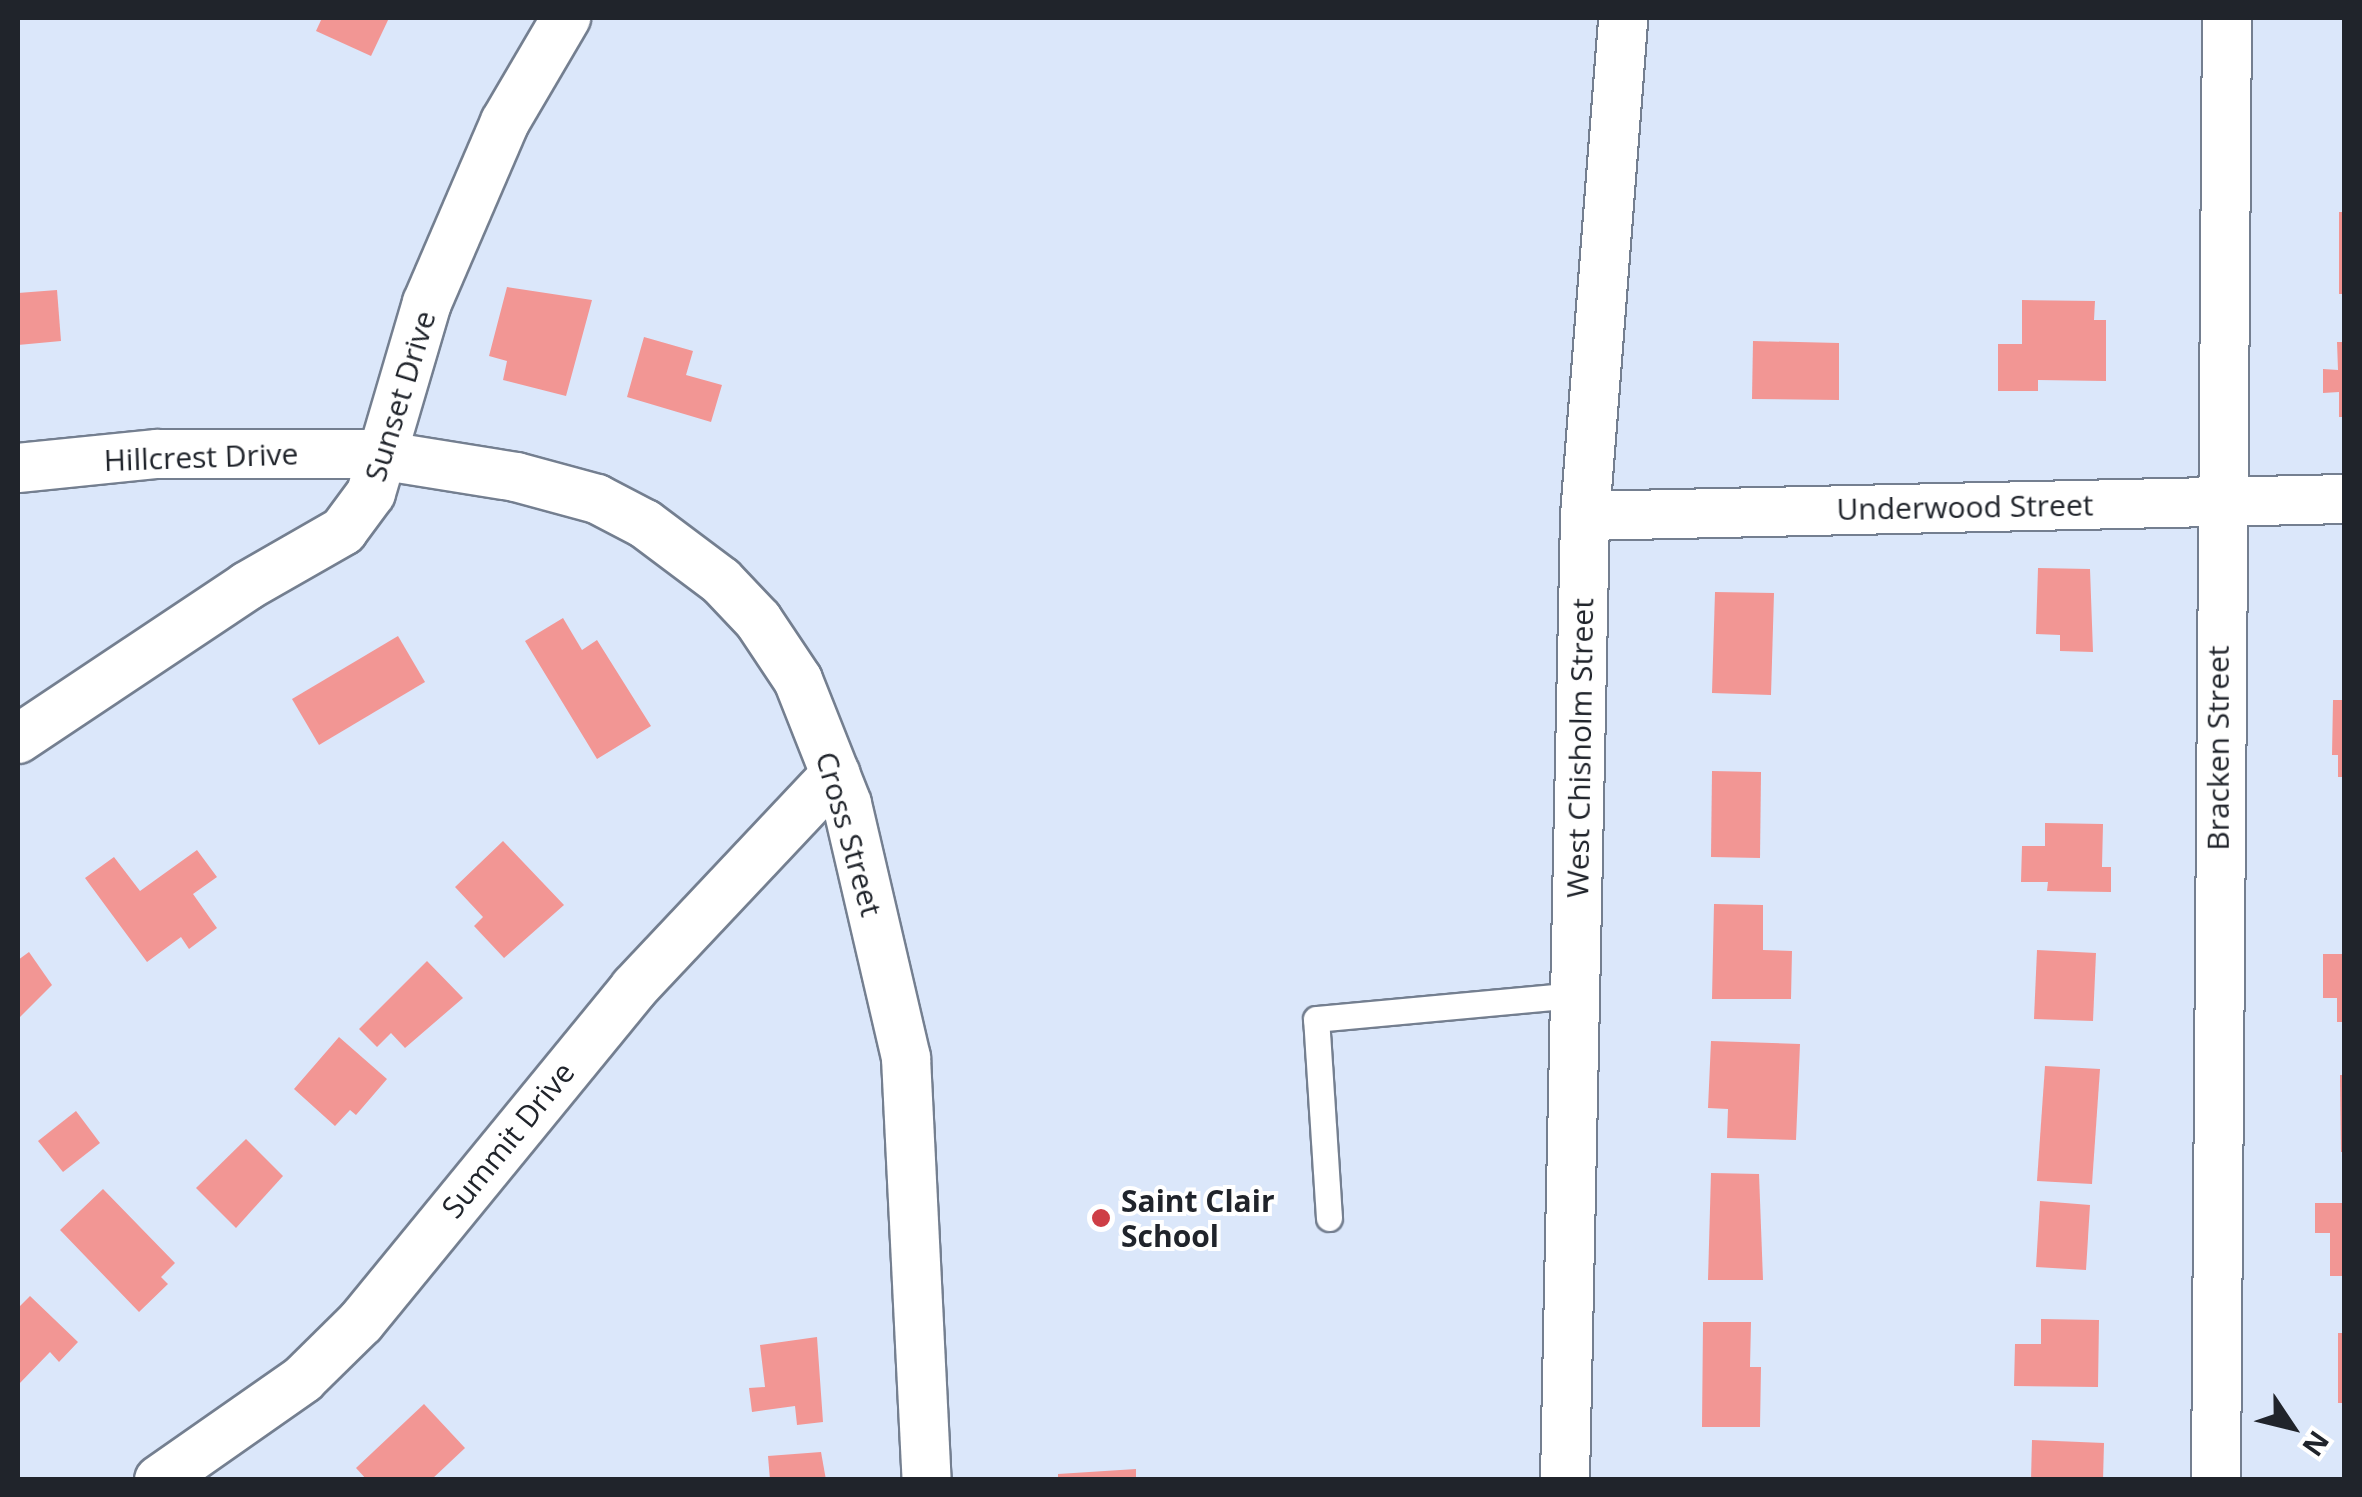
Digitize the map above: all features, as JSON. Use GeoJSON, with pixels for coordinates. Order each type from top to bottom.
{"type":"FeatureCollection","features":[{"type":"Feature","properties":{"kind":"street","name":"Sunset Drive"},"geometry":{"type":"LineString","coordinates":[[18,739],[247,586],[343,531],[371,493],[386,455],[427,303],[505,122],[566,18]]}},
{"type":"Feature","properties":{"kind":"street","name":"West Chisholm Street"},"geometry":{"type":"LineString","coordinates":[[1565,1480],[1585,516],[1623,18]]}},
{"type":"Feature","properties":{"kind":"street","name":"Bracken Street"},"geometry":{"type":"LineString","coordinates":[[2216,1480],[2219,501],[2227,18]]}},
{"type":"Feature","properties":{"kind":"street","name":"Hillcrest Drive"},"geometry":{"type":"LineString","coordinates":[[18,468],[157,454],[386,455]]}},
{"type":"Feature","properties":{"kind":"street","name":"Cross Street"},"geometry":{"type":"LineString","coordinates":[[386,455],[596,499],[675,544],[722,581],[779,648],[836,774],[906,1058],[927,1480]]}},
{"type":"Feature","properties":{"kind":"street","name":"Underwood Street"},"geometry":{"type":"LineString","coordinates":[[1585,516],[2344,499]]}},
{"type":"Feature","properties":{"kind":"street","name":"Summit Drive"},"geometry":{"type":"LineString","coordinates":[[159,1480],[303,1379],[361,1322],[634,988],[836,774]]}},
{"type":"Feature","properties":{"kind":"lane"},"geometry":{"type":"LineString","coordinates":[[1328,1218],[1316,1020],[1575,994]]}},
{"type":"Feature","properties":{"kind":"building"},"geometry":{"type":"Polygon","coordinates":[[[322,18],[389,18],[371,56],[316,31],[322,18]]]}},
{"type":"Feature","properties":{"kind":"building"},"geometry":{"type":"Polygon","coordinates":[[[2339,212],[2344,212],[2344,294],[2339,294],[2339,212]]]}},
{"type":"Feature","properties":{"kind":"building"},"geometry":{"type":"Polygon","coordinates":[[[507,287],[592,300],[566,396],[503,380],[507,361],[489,356],[507,287]]]}},
{"type":"Feature","properties":{"kind":"building"},"geometry":{"type":"Polygon","coordinates":[[[57,290],[61,341],[18,345],[18,293],[57,290]]]}},
{"type":"Feature","properties":{"kind":"building"},"geometry":{"type":"Polygon","coordinates":[[[2022,300],[2095,301],[2094,320],[2106,320],[2106,381],[2038,380],[2038,391],[1998,391],[1998,344],[2022,344],[2022,300]]]}},
{"type":"Feature","properties":{"kind":"building"},"geometry":{"type":"Polygon","coordinates":[[[644,337],[693,351],[686,375],[722,385],[711,422],[627,397],[644,337]]]}},
{"type":"Feature","properties":{"kind":"building"},"geometry":{"type":"Polygon","coordinates":[[[1753,341],[1839,343],[1839,400],[1752,399],[1753,341]]]}},
{"type":"Feature","properties":{"kind":"building"},"geometry":{"type":"Polygon","coordinates":[[[2337,342],[2344,342],[2344,417],[2339,417],[2339,392],[2323,393],[2323,369],[2338,370],[2337,342]]]}},
{"type":"Feature","properties":{"kind":"building"},"geometry":{"type":"Polygon","coordinates":[[[2038,568],[2090,569],[2093,652],[2060,651],[2060,635],[2036,634],[2038,568]]]}},
{"type":"Feature","properties":{"kind":"building"},"geometry":{"type":"Polygon","coordinates":[[[1715,592],[1774,593],[1771,695],[1712,693],[1715,592]]]}},
{"type":"Feature","properties":{"kind":"building"},"geometry":{"type":"Polygon","coordinates":[[[563,618],[582,650],[597,640],[651,726],[597,759],[525,641],[563,618]]]}},
{"type":"Feature","properties":{"kind":"building"},"geometry":{"type":"Polygon","coordinates":[[[398,636],[425,682],[319,745],[292,699],[398,636]]]}},
{"type":"Feature","properties":{"kind":"building"},"geometry":{"type":"Polygon","coordinates":[[[2333,700],[2344,700],[2344,777],[2338,777],[2338,755],[2332,755],[2333,700]]]}},
{"type":"Feature","properties":{"kind":"building"},"geometry":{"type":"Polygon","coordinates":[[[1712,771],[1761,772],[1760,858],[1711,857],[1712,771]]]}},
{"type":"Feature","properties":{"kind":"building"},"geometry":{"type":"Polygon","coordinates":[[[2045,823],[2103,824],[2102,867],[2111,867],[2111,892],[2047,891],[2048,882],[2021,882],[2022,846],[2045,846],[2045,823]]]}},
{"type":"Feature","properties":{"kind":"building"},"geometry":{"type":"Polygon","coordinates":[[[503,841],[564,905],[504,958],[474,926],[483,917],[455,887],[503,841]]]}},
{"type":"Feature","properties":{"kind":"building"},"geometry":{"type":"Polygon","coordinates":[[[197,850],[217,877],[193,894],[217,928],[189,949],[181,937],[147,962],[85,878],[114,857],[140,891],[197,850]]]}},
{"type":"Feature","properties":{"kind":"building"},"geometry":{"type":"Polygon","coordinates":[[[1714,904],[1763,905],[1763,950],[1792,951],[1791,999],[1712,999],[1714,904]]]}},
{"type":"Feature","properties":{"kind":"building"},"geometry":{"type":"Polygon","coordinates":[[[2037,950],[2096,953],[2093,1021],[2034,1019],[2037,950]]]}},
{"type":"Feature","properties":{"kind":"building"},"geometry":{"type":"Polygon","coordinates":[[[29,952],[52,985],[18,1019],[18,960],[29,952]]]}},
{"type":"Feature","properties":{"kind":"building"},"geometry":{"type":"Polygon","coordinates":[[[2323,954],[2344,954],[2344,1022],[2337,1022],[2337,998],[2323,998],[2323,954]]]}},
{"type":"Feature","properties":{"kind":"building"},"geometry":{"type":"Polygon","coordinates":[[[427,961],[463,998],[405,1048],[391,1033],[377,1047],[359,1029],[427,961]]]}},
{"type":"Feature","properties":{"kind":"building"},"geometry":{"type":"Polygon","coordinates":[[[339,1037],[387,1079],[356,1115],[350,1110],[335,1126],[294,1089],[339,1037]]]}},
{"type":"Feature","properties":{"kind":"building"},"geometry":{"type":"Polygon","coordinates":[[[1711,1041],[1800,1044],[1796,1140],[1727,1138],[1728,1109],[1708,1108],[1711,1041]]]}},
{"type":"Feature","properties":{"kind":"building"},"geometry":{"type":"Polygon","coordinates":[[[2045,1066],[2100,1069],[2092,1184],[2037,1181],[2045,1066]]]}},
{"type":"Feature","properties":{"kind":"building"},"geometry":{"type":"Polygon","coordinates":[[[2340,1075],[2344,1075],[2344,1152],[2341,1152],[2340,1075]]]}},
{"type":"Feature","properties":{"kind":"building"},"geometry":{"type":"Polygon","coordinates":[[[76,1111],[100,1143],[63,1172],[38,1141],[76,1111]]]}},
{"type":"Feature","properties":{"kind":"building"},"geometry":{"type":"Polygon","coordinates":[[[246,1139],[283,1176],[236,1228],[196,1188],[246,1139]]]}},
{"type":"Feature","properties":{"kind":"building"},"geometry":{"type":"Polygon","coordinates":[[[1711,1173],[1759,1174],[1763,1280],[1708,1280],[1711,1173]]]}},
{"type":"Feature","properties":{"kind":"building"},"geometry":{"type":"Polygon","coordinates":[[[103,1189],[175,1263],[161,1277],[168,1284],[139,1312],[60,1230],[103,1189]]]}},
{"type":"Feature","properties":{"kind":"building"},"geometry":{"type":"Polygon","coordinates":[[[2040,1201],[2090,1205],[2086,1270],[2036,1267],[2040,1201]]]}},
{"type":"Feature","properties":{"kind":"building"},"geometry":{"type":"Polygon","coordinates":[[[2315,1203],[2344,1203],[2344,1276],[2330,1276],[2330,1233],[2315,1233],[2315,1203]]]}},
{"type":"Feature","properties":{"kind":"building"},"geometry":{"type":"Polygon","coordinates":[[[30,1296],[78,1342],[59,1362],[50,1352],[18,1385],[18,1308],[30,1296]]]}},
{"type":"Feature","properties":{"kind":"building"},"geometry":{"type":"Polygon","coordinates":[[[2041,1319],[2099,1320],[2098,1387],[2014,1386],[2015,1344],[2041,1344],[2041,1319]]]}},
{"type":"Feature","properties":{"kind":"building"},"geometry":{"type":"Polygon","coordinates":[[[1703,1322],[1751,1322],[1750,1367],[1761,1367],[1760,1427],[1702,1427],[1703,1322]]]}},
{"type":"Feature","properties":{"kind":"building"},"geometry":{"type":"Polygon","coordinates":[[[2338,1333],[2344,1333],[2344,1403],[2338,1403],[2338,1333]]]}},
{"type":"Feature","properties":{"kind":"building"},"geometry":{"type":"Polygon","coordinates":[[[817,1337],[823,1422],[797,1425],[795,1406],[752,1412],[749,1388],[765,1387],[760,1345],[817,1337]]]}},
{"type":"Feature","properties":{"kind":"building"},"geometry":{"type":"Polygon","coordinates":[[[424,1404],[465,1448],[431,1480],[367,1480],[356,1468],[424,1404]]]}},
{"type":"Feature","properties":{"kind":"building"},"geometry":{"type":"Polygon","coordinates":[[[2032,1440],[2104,1443],[2103,1480],[2031,1480],[2032,1440]]]}},
{"type":"Feature","properties":{"kind":"building"},"geometry":{"type":"Polygon","coordinates":[[[821,1452],[826,1480],[770,1480],[768,1456],[821,1452]]]}},
{"type":"Feature","properties":{"kind":"building"},"geometry":{"type":"Polygon","coordinates":[[[1136,1469],[1136,1480],[1058,1480],[1058,1474],[1136,1469]]]}},
{"type":"Feature","properties":{"kind":"place","name":"Saint Clair School"},"geometry":{"type":"Point","coordinates":[1101,1218]}}]}
